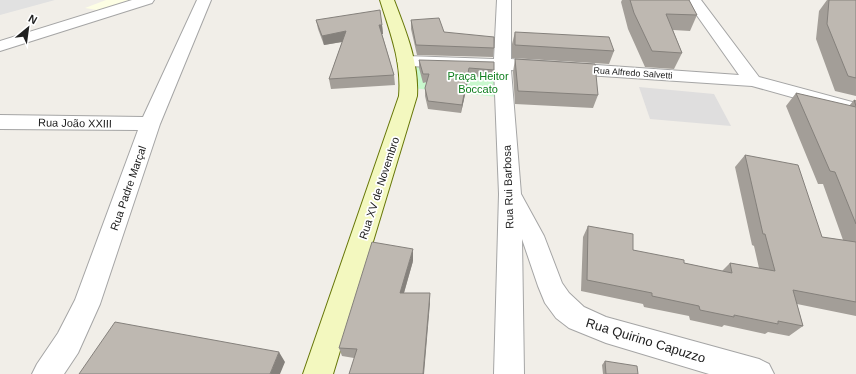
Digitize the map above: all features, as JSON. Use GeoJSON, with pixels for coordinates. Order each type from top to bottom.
{"type":"FeatureCollection","features":[{"type":"Feature","properties":{"kind":"main road","name":"Rua XV de Novembro"},"geometry":{"type":"LineString","coordinates":[[318,374],[408,96],[410,84],[406,61],[387,0]]}},
{"type":"Feature","properties":{"kind":"street"},"geometry":{"type":"LineString","coordinates":[[0,46],[146,0]]}},
{"type":"Feature","properties":{"kind":"street","name":"Rua Padre Marçal"},"geometry":{"type":"LineString","coordinates":[[47,374],[68,343],[87,304],[150,124],[204,0]]}},
{"type":"Feature","properties":{"kind":"street","name":"Rua Rui Barbosa"},"geometry":{"type":"LineString","coordinates":[[504,0],[502,64],[510,194],[509,374]]}},
{"type":"Feature","properties":{"kind":"street"},"geometry":{"type":"LineString","coordinates":[[693,0],[753,81]]}},
{"type":"Feature","properties":{"kind":"street","name":"Rua Alfredo Salvetti"},"geometry":{"type":"LineString","coordinates":[[406,61],[502,64],[753,81],[856,109]]}},
{"type":"Feature","properties":{"kind":"street","name":"Rua João XXIII"},"geometry":{"type":"LineString","coordinates":[[0,122],[150,124]]}},
{"type":"Feature","properties":{"kind":"street","name":"Rua Quirino Capuzzo"},"geometry":{"type":"LineString","coordinates":[[510,194],[536,243],[554,295],[566,310],[586,323],[606,330],[759,374]]}},
{"type":"Feature","properties":{"kind":"shaded area"},"geometry":{"type":"Polygon","coordinates":[[[0,0],[55,0],[0,15],[0,0]]]}},
{"type":"Feature","properties":{"kind":"shaded area"},"geometry":{"type":"Polygon","coordinates":[[[106,0],[147,0],[109,12],[85,8],[106,0]]]}},
{"type":"Feature","properties":{"kind":"shaded area"},"geometry":{"type":"Polygon","coordinates":[[[639,87],[714,94],[731,126],[650,119],[639,87]]]}},
{"type":"Feature","properties":{"kind":"green space","name":"Praça Heitor Boccato"},"geometry":{"type":"Polygon","coordinates":[[[409,63],[498,71],[498,97],[412,88],[409,63]]]}},
{"type":"Feature","properties":{"kind":"building"},"geometry":{"type":"Polygon","coordinates":[[[630,0],[689,0],[697,15],[666,14],[682,53],[652,51],[634,13],[630,0]]]}},
{"type":"Feature","properties":{"kind":"building"},"geometry":{"type":"Polygon","coordinates":[[[829,0],[856,0],[856,78],[848,76],[827,24],[829,0]]]}},
{"type":"Feature","properties":{"kind":"building"},"geometry":{"type":"Polygon","coordinates":[[[380,10],[382,25],[379,25],[394,75],[329,79],[346,31],[322,36],[316,20],[380,10]]]}},
{"type":"Feature","properties":{"kind":"building"},"geometry":{"type":"Polygon","coordinates":[[[439,18],[444,32],[494,37],[494,48],[416,45],[411,20],[439,18]]]}},
{"type":"Feature","properties":{"kind":"building"},"geometry":{"type":"Polygon","coordinates":[[[515,32],[609,37],[614,51],[515,45],[515,32]]]}},
{"type":"Feature","properties":{"kind":"building"},"geometry":{"type":"Polygon","coordinates":[[[515,59],[595,64],[598,95],[518,91],[515,59]]]}},
{"type":"Feature","properties":{"kind":"building"},"geometry":{"type":"Polygon","coordinates":[[[419,60],[494,62],[494,70],[469,68],[462,105],[428,101],[425,88],[429,74],[423,74],[419,60]]]}},
{"type":"Feature","properties":{"kind":"building"},"geometry":{"type":"Polygon","coordinates":[[[796,93],[856,107],[856,224],[835,172],[830,171],[796,93]]]}},
{"type":"Feature","properties":{"kind":"building"},"geometry":{"type":"Polygon","coordinates":[[[745,155],[798,165],[822,237],[856,242],[856,302],[793,290],[803,326],[778,321],[778,324],[700,310],[699,306],[652,296],[652,293],[587,280],[588,226],[633,234],[633,250],[684,260],[684,263],[732,273],[730,263],[775,271],[765,234],[763,234],[745,155]]]}},
{"type":"Feature","properties":{"kind":"building"},"geometry":{"type":"Polygon","coordinates":[[[372,242],[413,249],[400,293],[430,293],[423,374],[349,374],[357,349],[339,348],[372,242]]]}},
{"type":"Feature","properties":{"kind":"building"},"geometry":{"type":"Polygon","coordinates":[[[115,322],[279,352],[270,374],[79,374],[115,322]]]}},
{"type":"Feature","properties":{"kind":"building"},"geometry":{"type":"Polygon","coordinates":[[[605,361],[637,366],[638,374],[606,374],[605,361]]]}}]}
